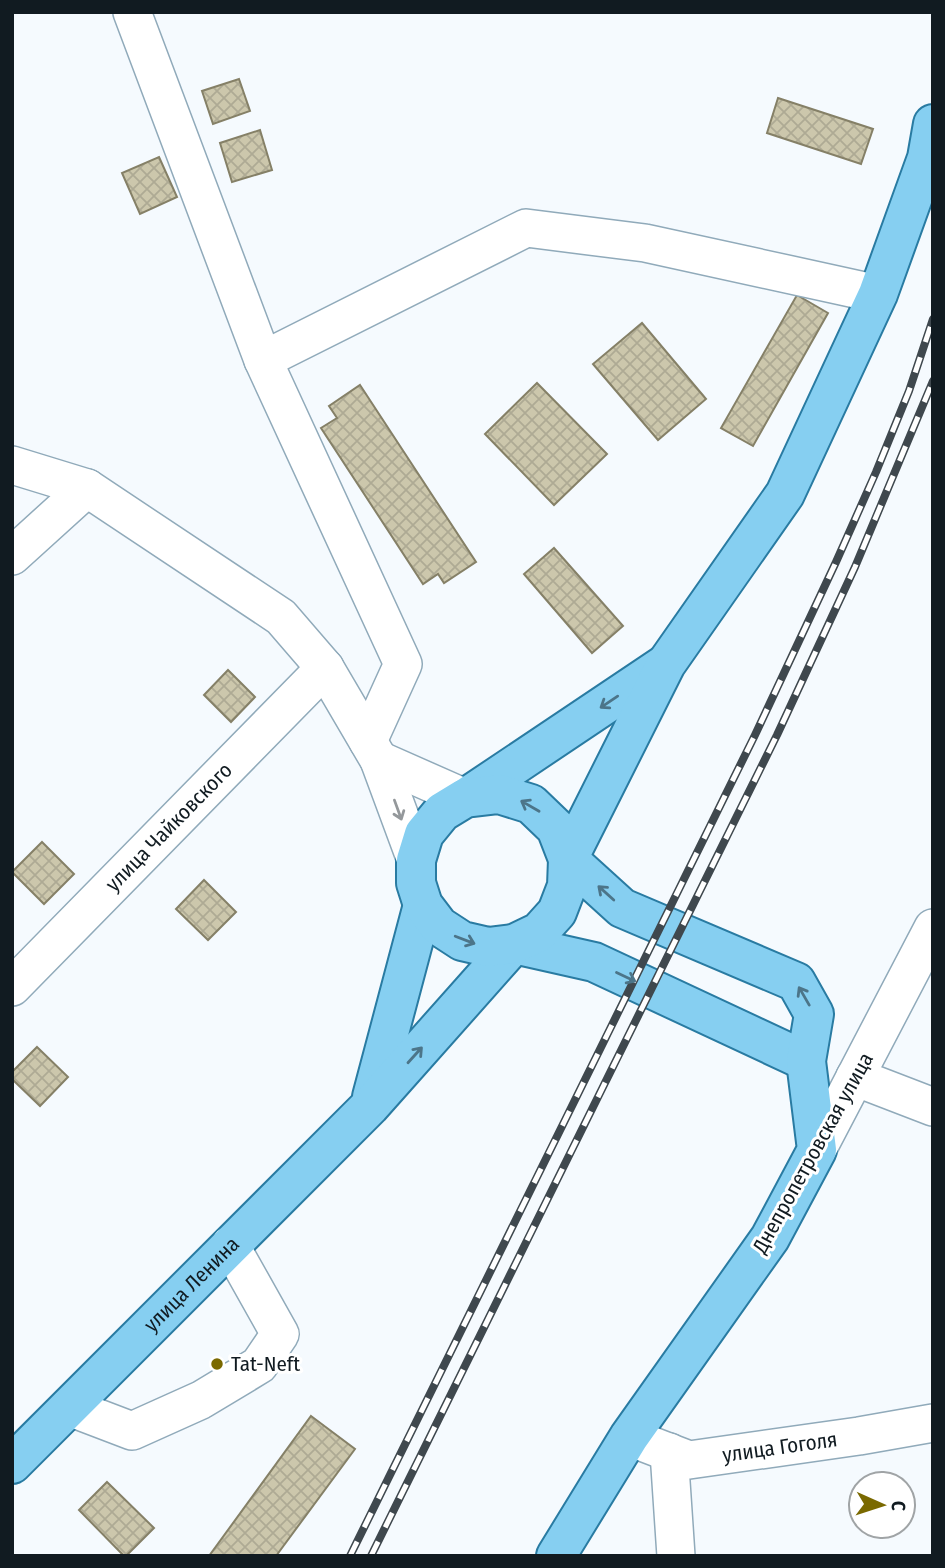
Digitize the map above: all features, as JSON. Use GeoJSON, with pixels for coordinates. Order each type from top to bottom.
{"type":"FeatureCollection","features":[{"type":"Feature","properties":{"kind":"main road"},"geometry":{"type":"LineString","coordinates":[[568,859],[666,664],[785,494],[878,294],[927,158],[933,124]]}},
{"type":"Feature","properties":{"kind":"main road"},"geometry":{"type":"LineString","coordinates":[[666,664],[442,812],[424,834],[416,860],[416,883],[424,905],[439,926],[462,941],[488,947],[514,944],[594,962],[806,1061]]}},
{"type":"Feature","properties":{"kind":"main road"},"geometry":{"type":"LineString","coordinates":[[465,798],[499,794],[531,804],[556,828],[568,859],[567,887],[557,912],[538,932],[514,944]]}},
{"type":"Feature","properties":{"kind":"main road"},"geometry":{"type":"LineString","coordinates":[[568,859],[622,908],[796,982],[814,1014],[806,1061],[817,1150]]}},
{"type":"Feature","properties":{"kind":"main road"},"geometry":{"type":"LineString","coordinates":[[370,1106],[424,905]]}},
{"type":"Feature","properties":{"kind":"main road","name":"улица Ленина"},"geometry":{"type":"LineString","coordinates":[[12,1464],[370,1106],[514,944]]}},
{"type":"Feature","properties":{"kind":"main road","name":"Днепропетровская улица"},"geometry":{"type":"LineString","coordinates":[[556,1556],[629,1437],[770,1238],[817,1150]]}},
{"type":"Feature","properties":{"kind":"street"},"geometry":{"type":"LineString","coordinates":[[132,12],[263,360],[403,664],[374,750]]}},
{"type":"Feature","properties":{"kind":"street"},"geometry":{"type":"LineString","coordinates":[[263,360],[526,228],[645,243],[878,294]]}},
{"type":"Feature","properties":{"kind":"street"},"geometry":{"type":"LineString","coordinates":[[12,465],[88,488],[281,617],[325,668],[374,750],[416,860]]}},
{"type":"Feature","properties":{"kind":"street"},"geometry":{"type":"LineString","coordinates":[[12,556],[88,488]]}},
{"type":"Feature","properties":{"kind":"street","name":"улица Чайковского"},"geometry":{"type":"LineString","coordinates":[[12,987],[325,668]]}},
{"type":"Feature","properties":{"kind":"street"},"geometry":{"type":"LineString","coordinates":[[374,750],[465,798]]}},
{"type":"Feature","properties":{"kind":"street","name":"Днепропетровская улица"},"geometry":{"type":"LineString","coordinates":[[817,1150],[855,1077],[918,981],[933,928]]}},
{"type":"Feature","properties":{"kind":"street"},"geometry":{"type":"LineString","coordinates":[[855,1077],[933,1107]]}},
{"type":"Feature","properties":{"kind":"street"},"geometry":{"type":"LineString","coordinates":[[69,1407],[132,1431],[201,1400],[259,1365],[280,1334],[230,1245]]}},
{"type":"Feature","properties":{"kind":"street","name":"улица Гоголя"},"geometry":{"type":"LineString","coordinates":[[629,1437],[689,1460],[933,1423]]}},
{"type":"Feature","properties":{"kind":"street"},"geometry":{"type":"LineString","coordinates":[[669,1452],[676,1556]]}},
{"type":"Feature","properties":{"kind":"building"},"geometry":{"type":"Polygon","coordinates":[[[239,79],[250,111],[213,124],[202,91],[239,79]]]}},
{"type":"Feature","properties":{"kind":"building"},"geometry":{"type":"Polygon","coordinates":[[[778,98],[873,129],[861,164],[767,133],[778,98]]]}},
{"type":"Feature","properties":{"kind":"building"},"geometry":{"type":"Polygon","coordinates":[[[260,130],[272,170],[232,182],[220,143],[260,130]]]}},
{"type":"Feature","properties":{"kind":"building"},"geometry":{"type":"Polygon","coordinates":[[[159,157],[177,197],[140,214],[122,173],[159,157]]]}},
{"type":"Feature","properties":{"kind":"building"},"geometry":{"type":"Polygon","coordinates":[[[797,295],[828,313],[753,446],[721,428],[797,295]]]}},
{"type":"Feature","properties":{"kind":"building"},"geometry":{"type":"Polygon","coordinates":[[[642,323],[706,399],[658,440],[593,364],[642,323]]]}},
{"type":"Feature","properties":{"kind":"building"},"geometry":{"type":"Polygon","coordinates":[[[537,383],[607,454],[554,505],[485,434],[537,383]]]}},
{"type":"Feature","properties":{"kind":"building"},"geometry":{"type":"Polygon","coordinates":[[[360,385],[476,562],[444,583],[438,574],[423,584],[321,428],[337,418],[329,406],[360,385]]]}},
{"type":"Feature","properties":{"kind":"building"},"geometry":{"type":"Polygon","coordinates":[[[554,548],[623,626],[592,653],[524,574],[554,548]]]}},
{"type":"Feature","properties":{"kind":"building"},"geometry":{"type":"Polygon","coordinates":[[[228,670],[255,697],[231,722],[204,695],[228,670]]]}},
{"type":"Feature","properties":{"kind":"building"},"geometry":{"type":"Polygon","coordinates":[[[42,842],[74,874],[44,904],[12,872],[42,842]]]}},
{"type":"Feature","properties":{"kind":"building"},"geometry":{"type":"Polygon","coordinates":[[[204,880],[236,912],[208,940],[176,909],[204,880]]]}},
{"type":"Feature","properties":{"kind":"building"},"geometry":{"type":"Polygon","coordinates":[[[37,1047],[68,1077],[40,1106],[12,1079],[12,1072],[37,1047]]]}},
{"type":"Feature","properties":{"kind":"building"},"geometry":{"type":"Polygon","coordinates":[[[311,1416],[355,1449],[276,1556],[209,1556],[311,1416]]]}},
{"type":"Feature","properties":{"kind":"building"},"geometry":{"type":"Polygon","coordinates":[[[107,1482],[154,1528],[126,1556],[79,1510],[107,1482]]]}},
{"type":"Feature","properties":{"kind":"railway"},"geometry":{"type":"LineString","coordinates":[[350,1556],[755,735],[876,472],[909,391],[933,319]]}},
{"type":"Feature","properties":{"kind":"railway"},"geometry":{"type":"LineString","coordinates":[[371,1556],[777,735],[855,567],[933,381]]}},
{"type":"Feature","properties":{"kind":"place","name":"Tat-Neft"},"geometry":{"type":"Point","coordinates":[217,1364]}}]}
